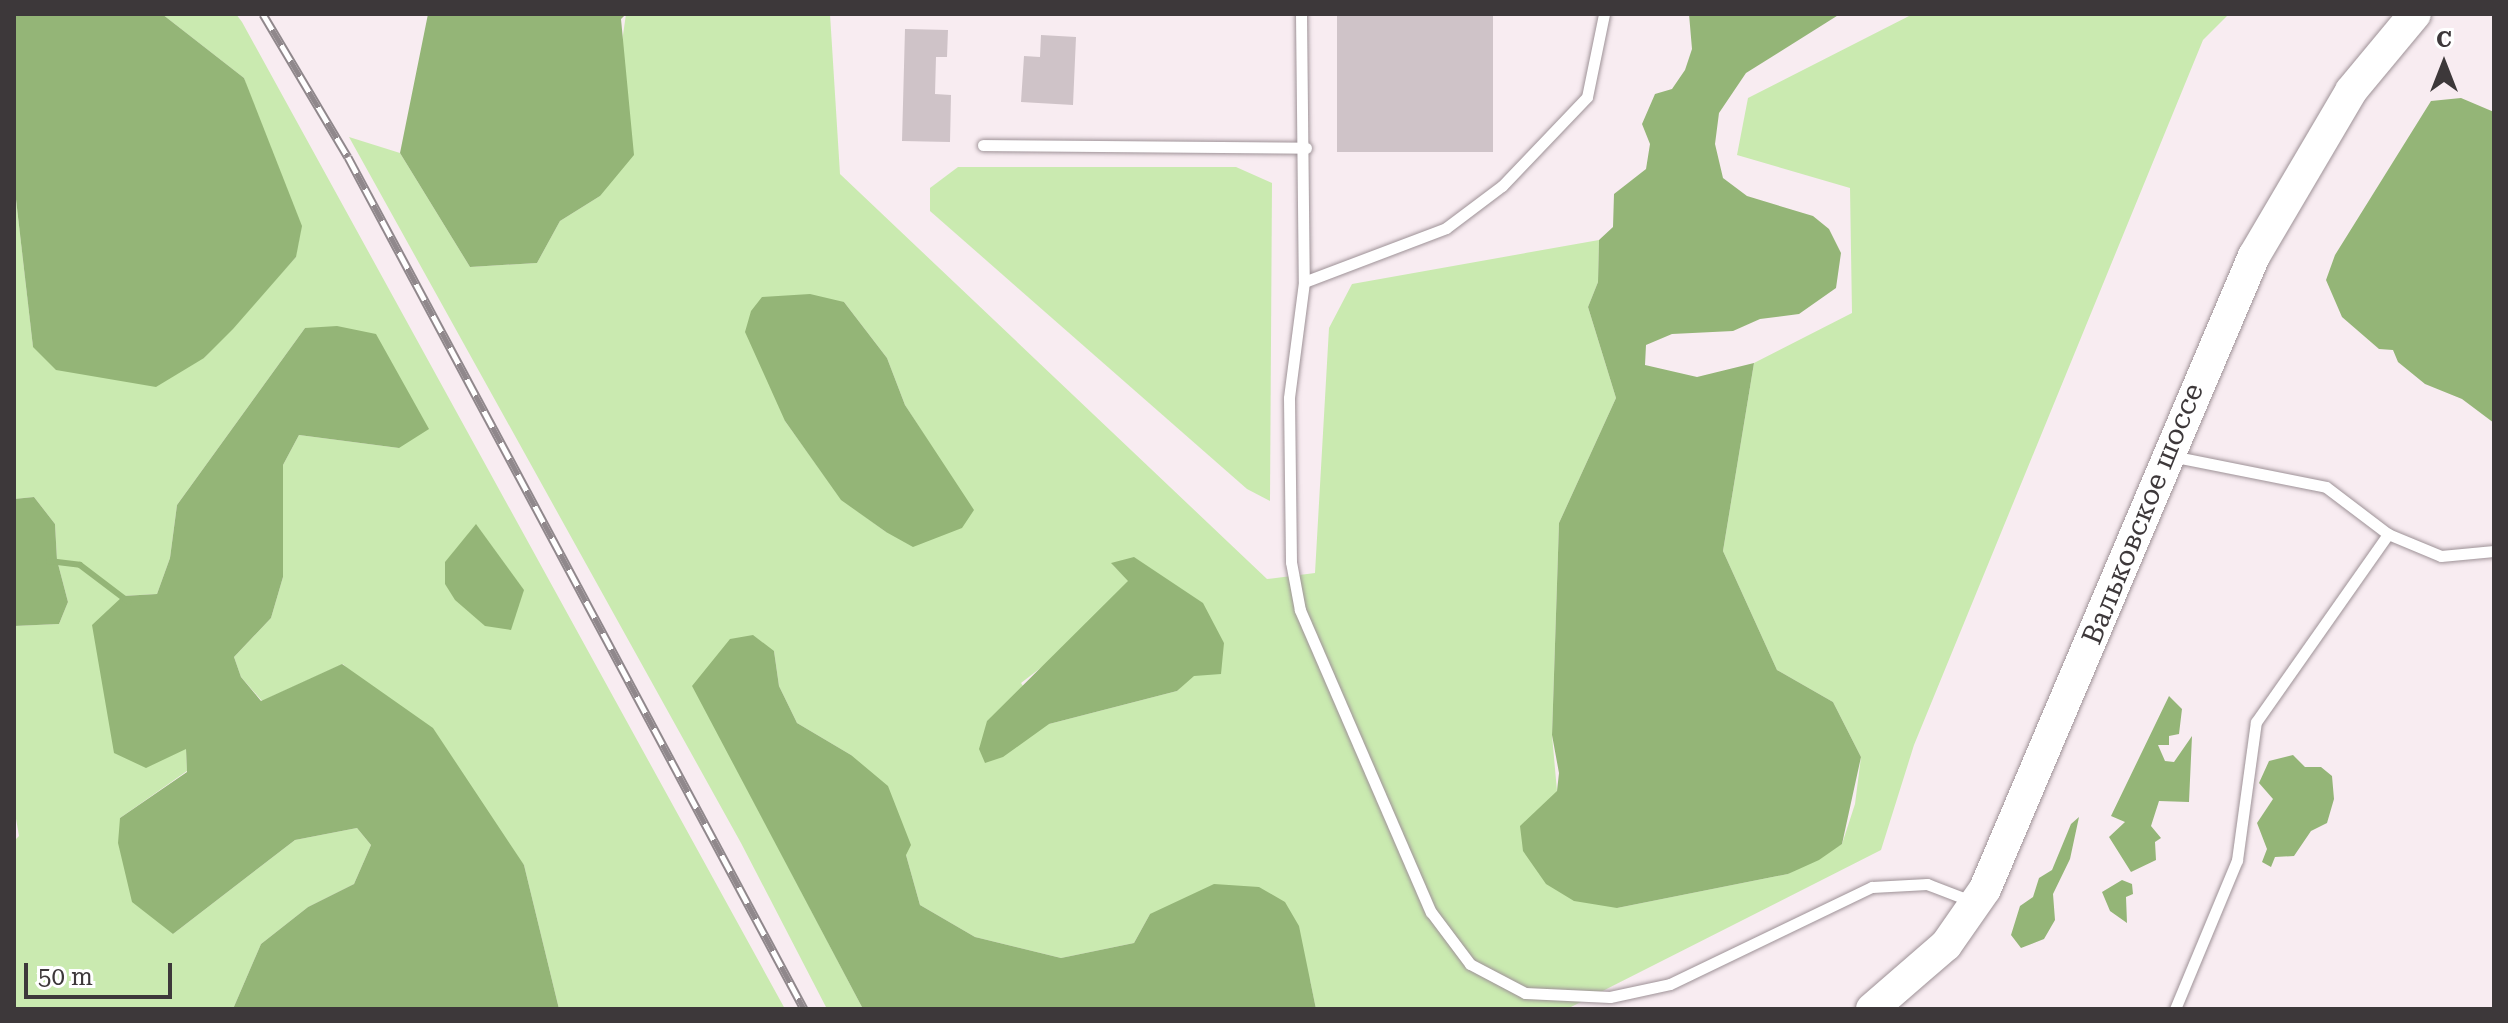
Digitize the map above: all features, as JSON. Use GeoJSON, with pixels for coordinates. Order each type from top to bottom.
{"type":"FeatureCollection","features":[{"type":"Feature","properties":{"kind":"main road","name":"Вальковское шоссе"},"geometry":{"type":"LineString","coordinates":[[1872,1009],[1946,945],[1976,903],[2032,790],[2166,455],[2254,256],[2303,167],[2351,91],[2415,14]]}},
{"type":"Feature","properties":{"kind":"lane"},"geometry":{"type":"LineString","coordinates":[[1301,14],[1306,148],[1304,282],[1289,398],[1291,562],[1300,610],[1431,912],[1470,964],[1525,993],[1610,997],[1670,984],[1872,887],[1927,884],[1976,903]]}},
{"type":"Feature","properties":{"kind":"lane"},"geometry":{"type":"LineString","coordinates":[[1304,282],[1446,228],[1502,186],[1587,97],[1604,14]]}},
{"type":"Feature","properties":{"kind":"lane"},"geometry":{"type":"LineString","coordinates":[[983,145],[1306,148]]}},
{"type":"Feature","properties":{"kind":"lane"},"geometry":{"type":"LineString","coordinates":[[2166,455],[2326,487],[2388,534],[2441,556],[2494,551]]}},
{"type":"Feature","properties":{"kind":"lane"},"geometry":{"type":"LineString","coordinates":[[2175,1009],[2237,860],[2256,722],[2388,534]]}},
{"type":"Feature","properties":{"kind":"shaded area"},"geometry":{"type":"Polygon","coordinates":[[[14,14],[162,14],[244,78],[302,226],[296,257],[233,329],[204,358],[156,387],[56,370],[33,347],[14,182],[14,14]]]}},
{"type":"Feature","properties":{"kind":"shaded area"},"geometry":{"type":"Polygon","coordinates":[[[162,14],[236,14],[242,22],[785,1009],[559,1009],[524,865],[343,664],[262,701],[241,677],[234,657],[271,618],[283,577],[283,465],[299,435],[399,448],[305,328],[177,505],[170,558],[157,594],[123,596],[186,748],[187,771],[120,818],[173,934],[295,840],[357,828],[371,845],[354,884],[308,907],[261,944],[233,1009],[14,1009],[14,841],[19,836],[14,807],[14,626],[59,624],[68,602],[57,560],[55,524],[34,497],[14,499],[14,182],[33,347],[204,358],[296,257],[244,78],[162,14]]]}},
{"type":"Feature","properties":{"kind":"shaded area"},"geometry":{"type":"Polygon","coordinates":[[[428,14],[626,14],[621,19],[634,155],[600,196],[560,221],[537,263],[470,267],[400,153],[428,14]]]}},
{"type":"Feature","properties":{"kind":"shaded area"},"geometry":{"type":"Polygon","coordinates":[[[626,14],[830,14],[840,174],[1267,579],[1315,573],[1329,328],[1352,284],[1599,240],[1598,282],[1588,307],[1616,398],[1559,523],[1552,735],[1557,791],[1617,908],[1788,874],[1842,844],[1855,804],[1861,757],[1833,702],[1777,670],[1723,551],[1754,363],[1852,313],[1850,188],[1737,155],[1748,98],[1913,14],[2229,14],[2203,40],[1914,745],[1881,850],[1567,1009],[1316,1009],[1310,980],[1150,914],[1134,943],[1061,958],[975,937],[920,905],[906,855],[851,755],[797,723],[779,686],[774,651],[693,686],[863,1009],[827,1009],[741,843],[349,137],[400,153],[470,267],[537,263],[560,221],[600,196],[626,14]],[[844,302],[785,421],[841,499],[886,532],[947,471],[905,405],[887,358],[844,302]],[[1112,564],[1129,581],[1064,650],[1021,683],[1049,724],[1177,691],[1224,643],[1112,564]]]}},
{"type":"Feature","properties":{"kind":"shaded area"},"geometry":{"type":"Polygon","coordinates":[[[1689,14],[1840,14],[1746,73],[1719,113],[1715,144],[1723,178],[1747,196],[1813,216],[1829,229],[1841,253],[1836,288],[1799,314],[1760,319],[1733,331],[1672,334],[1646,345],[1645,365],[1697,377],[1754,363],[1723,551],[1777,670],[1833,702],[1861,757],[1842,844],[1819,860],[1788,874],[1617,908],[1574,901],[1546,884],[1523,851],[1520,826],[1557,791],[1559,773],[1552,735],[1559,523],[1616,398],[1588,307],[1598,282],[1599,240],[1613,227],[1614,194],[1646,169],[1650,144],[1642,124],[1655,94],[1672,89],[1685,70],[1692,49],[1689,14]]]}},
{"type":"Feature","properties":{"kind":"shaded area"},"geometry":{"type":"Polygon","coordinates":[[[2461,98],[2494,112],[2494,423],[2462,399],[2425,384],[2398,362],[2393,350],[2379,349],[2342,317],[2326,280],[2335,255],[2431,101],[2461,98]]]}},
{"type":"Feature","properties":{"kind":"shaded area"},"geometry":{"type":"Polygon","coordinates":[[[958,167],[1236,167],[1272,183],[1270,501],[1247,489],[930,211],[930,188],[958,167]]]}},
{"type":"Feature","properties":{"kind":"shaded area"},"geometry":{"type":"Polygon","coordinates":[[[810,294],[844,302],[887,358],[905,405],[974,510],[962,528],[913,547],[886,532],[841,500],[785,421],[745,332],[751,311],[762,297],[810,294]]]}},
{"type":"Feature","properties":{"kind":"shaded area"},"geometry":{"type":"Polygon","coordinates":[[[337,326],[376,334],[429,429],[399,448],[299,435],[283,465],[283,577],[271,618],[234,657],[241,677],[261,701],[342,664],[433,728],[524,865],[559,1009],[233,1009],[261,944],[308,907],[354,884],[371,845],[357,828],[295,840],[173,934],[132,902],[118,843],[120,818],[187,772],[186,749],[146,768],[114,753],[92,625],[123,596],[157,594],[170,558],[177,505],[305,328],[337,326]]]}},
{"type":"Feature","properties":{"kind":"shaded area"},"geometry":{"type":"Polygon","coordinates":[[[34,497],[55,524],[57,560],[68,602],[59,624],[14,626],[14,499],[34,497]]]}},
{"type":"Feature","properties":{"kind":"shaded area"},"geometry":{"type":"Polygon","coordinates":[[[476,524],[524,590],[511,630],[485,626],[455,600],[445,584],[445,562],[476,524]]]}},
{"type":"Feature","properties":{"kind":"shaded area"},"geometry":{"type":"Polygon","coordinates":[[[1134,557],[1203,603],[1224,643],[1221,674],[1194,676],[1177,691],[1049,724],[1003,757],[985,763],[979,749],[987,721],[1128,581],[1111,563],[1134,557]]]}},
{"type":"Feature","properties":{"kind":"shaded area"},"geometry":{"type":"Polygon","coordinates":[[[753,635],[774,651],[779,686],[797,723],[851,755],[888,786],[911,845],[906,855],[920,905],[975,937],[1061,958],[1134,943],[1150,914],[1214,884],[1259,887],[1285,902],[1299,926],[1316,1009],[863,1009],[692,686],[730,639],[753,635]]]}},
{"type":"Feature","properties":{"kind":"shaded area"},"geometry":{"type":"Polygon","coordinates":[[[2169,696],[2182,709],[2179,734],[2169,736],[2169,745],[2158,745],[2165,761],[2174,762],[2192,736],[2189,802],[2159,801],[2151,826],[2161,838],[2155,842],[2156,860],[2131,872],[2109,837],[2125,822],[2111,816],[2169,696]]]}},
{"type":"Feature","properties":{"kind":"shaded area"},"geometry":{"type":"Polygon","coordinates":[[[2293,755],[2305,767],[2321,767],[2332,776],[2334,799],[2327,823],[2311,831],[2294,856],[2275,857],[2271,867],[2262,862],[2267,849],[2257,823],[2273,799],[2259,783],[2269,761],[2293,755]]]}},
{"type":"Feature","properties":{"kind":"shaded area"},"geometry":{"type":"Polygon","coordinates":[[[2079,817],[2070,859],[2053,894],[2055,920],[2044,939],[2021,948],[2011,935],[2020,906],[2033,897],[2039,878],[2052,870],[2071,824],[2079,817]]]}},
{"type":"Feature","properties":{"kind":"shaded area"},"geometry":{"type":"Polygon","coordinates":[[[2122,880],[2132,884],[2133,894],[2126,897],[2127,923],[2110,911],[2102,892],[2122,880]]]}},
{"type":"Feature","properties":{"kind":"building"},"geometry":{"type":"Polygon","coordinates":[[[1337,14],[1493,14],[1493,152],[1337,152],[1337,14]]]}},
{"type":"Feature","properties":{"kind":"building"},"geometry":{"type":"Polygon","coordinates":[[[905,29],[948,30],[947,57],[936,57],[935,94],[951,95],[950,142],[902,141],[905,29]]]}},
{"type":"Feature","properties":{"kind":"building"},"geometry":{"type":"Polygon","coordinates":[[[1041,35],[1076,37],[1073,105],[1021,102],[1024,56],[1040,57],[1041,35]]]}},
{"type":"Feature","properties":{"kind":"waterway"},"geometry":{"type":"LineString","coordinates":[[49,561],[80,565],[129,602]]}},
{"type":"Feature","properties":{"kind":"railway"},"geometry":{"type":"LineString","coordinates":[[263,14],[348,157],[804,1009]]}}]}
